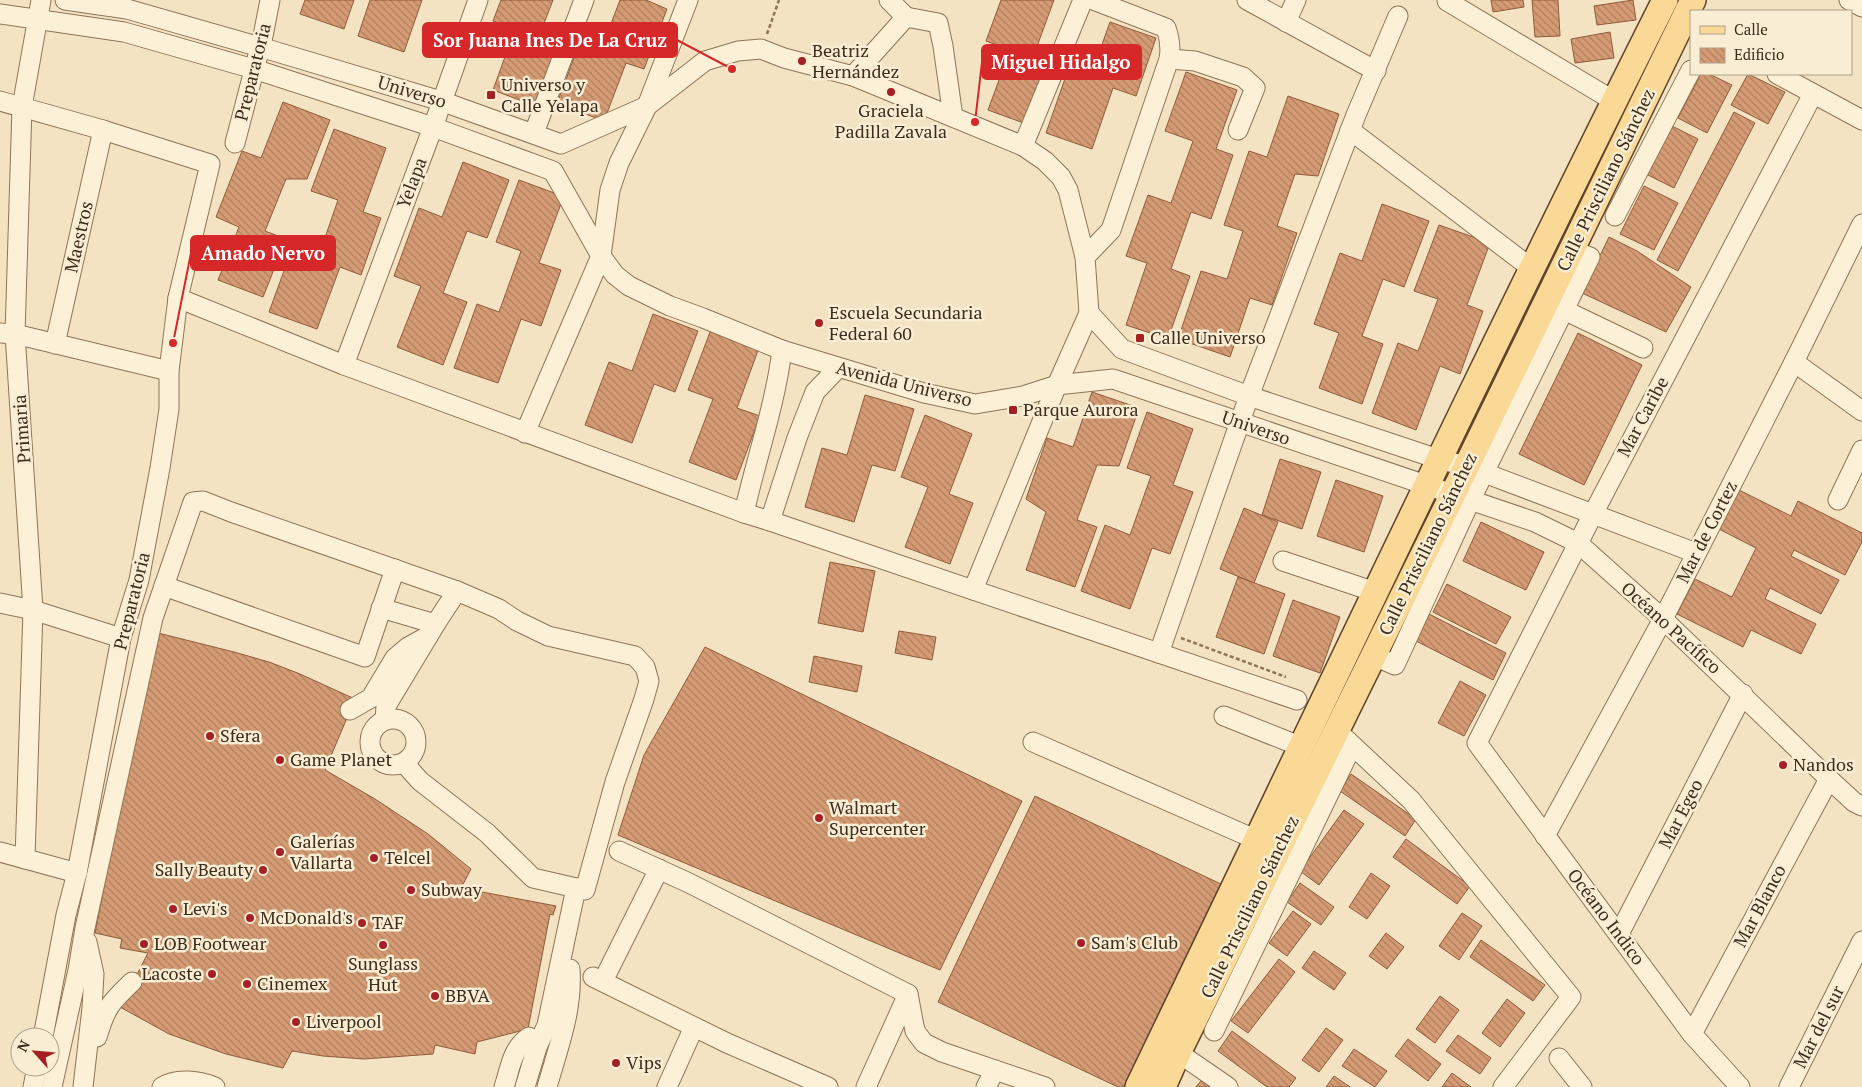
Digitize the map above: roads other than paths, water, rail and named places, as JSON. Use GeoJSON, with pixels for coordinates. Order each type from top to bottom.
{"type":"FeatureCollection","features":[{"type":"Feature","properties":{"kind":"main road","name":"Calle Prisciliano Sánchez"},"geometry":{"type":"LineString","coordinates":[[1163,1087],[1169,1047],[1257,840],[1438,459],[1665,0]]}},
{"type":"Feature","properties":{"kind":"main road","name":"Calle Prisciliano Sánchez"},"geometry":{"type":"LineString","coordinates":[[1138,1087],[1169,1047],[1344,739],[1374,656],[1462,497],[1556,312],[1572,250],[1689,15]]}},
{"type":"Feature","properties":{"kind":"street","name":"Primaria"},"geometry":{"type":"LineString","coordinates":[[25,859],[34,610],[8,333],[22,107],[40,0]]}},
{"type":"Feature","properties":{"kind":"street","name":"Universo"},"geometry":{"type":"LineString","coordinates":[[65,0],[128,5],[260,47],[442,101],[561,144]]}},
{"type":"Feature","properties":{"kind":"street","name":"Preparatoria"},"geometry":{"type":"LineString","coordinates":[[235,143],[270,0]]}},
{"type":"Feature","properties":{"kind":"street","name":"Yelapa"},"geometry":{"type":"LineString","coordinates":[[344,365],[433,127],[478,0]]}},
{"type":"Feature","properties":{"kind":"street"},"geometry":{"type":"LineString","coordinates":[[534,133],[584,0]]}},
{"type":"Feature","properties":{"kind":"street"},"geometry":{"type":"LineString","coordinates":[[525,433],[601,256],[610,190],[619,163],[647,106],[688,0]]}},
{"type":"Feature","properties":{"kind":"street"},"geometry":{"type":"LineString","coordinates":[[889,0],[906,17],[938,23],[953,117]]}},
{"type":"Feature","properties":{"kind":"street"},"geometry":{"type":"LineString","coordinates":[[1023,146],[1083,0]]}},
{"type":"Feature","properties":{"kind":"street"},"geometry":{"type":"LineString","coordinates":[[1085,256],[1111,230],[1169,60],[1170,38],[1166,28],[1093,0]]}},
{"type":"Feature","properties":{"kind":"street"},"geometry":{"type":"LineString","coordinates":[[1247,0],[1376,71]]}},
{"type":"Feature","properties":{"kind":"street"},"geometry":{"type":"LineString","coordinates":[[1286,22],[1296,0]]}},
{"type":"Feature","properties":{"kind":"street"},"geometry":{"type":"LineString","coordinates":[[1448,0],[1614,101]]}},
{"type":"Feature","properties":{"kind":"street"},"geometry":{"type":"LineString","coordinates":[[124,32],[128,5]]}},
{"type":"Feature","properties":{"kind":"street","name":"Universo"},"geometry":{"type":"LineString","coordinates":[[0,14],[124,32],[254,69],[433,127],[552,171]]}},
{"type":"Feature","properties":{"kind":"street"},"geometry":{"type":"LineString","coordinates":[[1159,653],[1249,396],[1350,130],[1398,16]]}},
{"type":"Feature","properties":{"kind":"street"},"geometry":{"type":"LineString","coordinates":[[853,76],[906,17]]}},
{"type":"Feature","properties":{"kind":"street"},"geometry":{"type":"LineString","coordinates":[[601,256],[552,171],[561,144],[647,106],[704,61],[738,51],[761,49],[784,58],[853,76],[1023,146],[1041,157],[1061,177],[1073,204],[1085,256],[1089,313],[1056,385],[974,590]]}},
{"type":"Feature","properties":{"kind":"street"},"geometry":{"type":"LineString","coordinates":[[1169,60],[1195,61],[1243,78],[1256,88],[1238,130]]}},
{"type":"Feature","properties":{"kind":"street"},"geometry":{"type":"LineString","coordinates":[[1615,216],[1690,72]]}},
{"type":"Feature","properties":{"kind":"street"},"geometry":{"type":"LineString","coordinates":[[1779,75],[1862,120]]}},
{"type":"Feature","properties":{"kind":"street","name":"Mar Caribe"},"geometry":{"type":"LineString","coordinates":[[1477,743],[1593,514],[1813,94]]}},
{"type":"Feature","properties":{"kind":"street"},"geometry":{"type":"LineString","coordinates":[[0,101],[103,130]]}},
{"type":"Feature","properties":{"kind":"street","name":"Preparatoria"},"geometry":{"type":"LineString","coordinates":[[45,1027],[66,915],[77,873],[121,638],[139,580],[169,409],[169,370],[178,298],[210,164],[103,130]]}},
{"type":"Feature","properties":{"kind":"street","name":"Maestros"},"geometry":{"type":"LineString","coordinates":[[55,344],[103,130]]}},
{"type":"Feature","properties":{"kind":"street"},"geometry":{"type":"LineString","coordinates":[[1350,130],[1531,268]]}},
{"type":"Feature","properties":{"kind":"street","name":"Mar de Cortez"},"geometry":{"type":"LineString","coordinates":[[1546,836],[1663,619],[1862,224]]}},
{"type":"Feature","properties":{"kind":"street","name":"Avenida Universo"},"geometry":{"type":"LineString","coordinates":[[601,256],[615,275],[629,286],[670,306],[782,350],[924,393],[975,404],[1023,396],[1056,385]]}},
{"type":"Feature","properties":{"kind":"street"},"geometry":{"type":"LineString","coordinates":[[178,298],[344,365],[744,513],[1297,700]]}},
{"type":"Feature","properties":{"kind":"street"},"geometry":{"type":"LineString","coordinates":[[1556,312],[1643,348]]}},
{"type":"Feature","properties":{"kind":"street","name":"Universo"},"geometry":{"type":"LineString","coordinates":[[1089,313],[1122,349],[1249,396],[1475,470]]}},
{"type":"Feature","properties":{"kind":"street"},"geometry":{"type":"LineString","coordinates":[[8,333],[169,370]]}},
{"type":"Feature","properties":{"kind":"street"},"geometry":{"type":"LineString","coordinates":[[1113,379],[1122,349]]}},
{"type":"Feature","properties":{"kind":"street"},"geometry":{"type":"LineString","coordinates":[[744,513],[752,475],[771,411],[782,350]]}},
{"type":"Feature","properties":{"kind":"street"},"geometry":{"type":"LineString","coordinates":[[1794,362],[1862,411]]}},
{"type":"Feature","properties":{"kind":"street"},"geometry":{"type":"LineString","coordinates":[[770,521],[797,438],[815,392],[838,368]]}},
{"type":"Feature","properties":{"kind":"street","name":"Universo"},"geometry":{"type":"LineString","coordinates":[[1056,385],[1113,379],[1462,497]]}},
{"type":"Feature","properties":{"kind":"street"},"geometry":{"type":"LineString","coordinates":[[1838,500],[1862,450]]}},
{"type":"Feature","properties":{"kind":"street"},"geometry":{"type":"LineString","coordinates":[[1475,470],[1696,554]]}},
{"type":"Feature","properties":{"kind":"street","name":"Océano Pacífico"},"geometry":{"type":"LineString","coordinates":[[1462,497],[1536,522],[1578,543],[1663,619],[1859,806]]}},
{"type":"Feature","properties":{"kind":"street"},"geometry":{"type":"LineString","coordinates":[[52,1087],[153,618],[191,505],[193,502],[204,501],[230,512],[457,591],[499,609],[516,621],[548,636],[635,656],[646,667],[649,681],[644,699],[580,889],[537,1087]]}},
{"type":"Feature","properties":{"kind":"street"},"geometry":{"type":"LineString","coordinates":[[1283,561],[1375,592]]}},
{"type":"Feature","properties":{"kind":"street"},"geometry":{"type":"LineString","coordinates":[[164,586],[365,657],[395,569]]}},
{"type":"Feature","properties":{"kind":"street"},"geometry":{"type":"LineString","coordinates":[[384,720],[400,720],[411,727],[417,740],[414,754],[404,763],[389,766],[376,759],[369,745],[373,730],[384,720],[386,706],[457,591]]}},
{"type":"Feature","properties":{"kind":"street"},"geometry":{"type":"LineString","coordinates":[[0,603],[34,610],[121,638]]}},
{"type":"Feature","properties":{"kind":"street"},"geometry":{"type":"LineString","coordinates":[[381,608],[432,623],[433,629]]}},
{"type":"Feature","properties":{"kind":"street"},"geometry":{"type":"LineString","coordinates":[[350,710],[371,698],[395,658],[433,629]]}},
{"type":"Feature","properties":{"kind":"street","name":"Mar Egeo"},"geometry":{"type":"LineString","coordinates":[[1619,934],[1743,694]]}},
{"type":"Feature","properties":{"kind":"street"},"geometry":{"type":"LineString","coordinates":[[1224,716],[1302,747]]}},
{"type":"Feature","properties":{"kind":"street"},"geometry":{"type":"LineString","coordinates":[[1214,1031],[1344,739],[1411,800],[1571,997],[1504,1087]]}},
{"type":"Feature","properties":{"kind":"street"},"geometry":{"type":"LineString","coordinates":[[1033,742],[1257,840]]}},
{"type":"Feature","properties":{"kind":"street","name":"Océano Indico"},"geometry":{"type":"LineString","coordinates":[[1477,743],[1692,1034],[1740,1087]]}},
{"type":"Feature","properties":{"kind":"street"},"geometry":{"type":"LineString","coordinates":[[404,763],[420,781],[487,833],[533,878],[580,889]]}},
{"type":"Feature","properties":{"kind":"street","name":"Mar Blanco"},"geometry":{"type":"LineString","coordinates":[[1692,1034],[1829,779]]}},
{"type":"Feature","properties":{"kind":"street"},"geometry":{"type":"LineString","coordinates":[[620,851],[854,965],[908,994]]}},
{"type":"Feature","properties":{"kind":"street"},"geometry":{"type":"LineString","coordinates":[[0,852],[77,873]]}},
{"type":"Feature","properties":{"kind":"street"},"geometry":{"type":"LineString","coordinates":[[659,869],[598,979],[694,1027],[828,1087]]}},
{"type":"Feature","properties":{"kind":"street"},"geometry":{"type":"LineString","coordinates":[[79,1085],[92,1008],[94,974],[85,928]]}},
{"type":"Feature","properties":{"kind":"street","name":"Mar del sur"},"geometry":{"type":"LineString","coordinates":[[1789,1087],[1862,941]]}},
{"type":"Feature","properties":{"kind":"street"},"geometry":{"type":"LineString","coordinates":[[515,1087],[529,1037],[564,969]]}},
{"type":"Feature","properties":{"kind":"street"},"geometry":{"type":"LineString","coordinates":[[525,1087],[564,969]]}},
{"type":"Feature","properties":{"kind":"street"},"geometry":{"type":"LineString","coordinates":[[547,1087],[568,1013],[571,988],[564,969]]}},
{"type":"Feature","properties":{"kind":"street"},"geometry":{"type":"LineString","coordinates":[[78,970],[81,1012],[79,1085]]}},
{"type":"Feature","properties":{"kind":"street"},"geometry":{"type":"LineString","coordinates":[[79,1085],[104,1014],[111,1002],[132,982]]}},
{"type":"Feature","properties":{"kind":"street"},"geometry":{"type":"LineString","coordinates":[[908,994],[915,1031],[924,1042],[942,1052],[1040,1086]]}},
{"type":"Feature","properties":{"kind":"street"},"geometry":{"type":"LineString","coordinates":[[866,1087],[908,994]]}},
{"type":"Feature","properties":{"kind":"street"},"geometry":{"type":"LineString","coordinates":[[62,1087],[81,1012]]}},
{"type":"Feature","properties":{"kind":"street"},"geometry":{"type":"LineString","coordinates":[[667,1087],[694,1027]]}},
{"type":"Feature","properties":{"kind":"street"},"geometry":{"type":"LineString","coordinates":[[504,1087],[520,1042],[529,1037]]}},
{"type":"Feature","properties":{"kind":"street"},"geometry":{"type":"LineString","coordinates":[[1169,1047],[1228,1087]]}},
{"type":"Feature","properties":{"kind":"street"},"geometry":{"type":"LineString","coordinates":[[1559,1058],[1582,1087]]}},
{"type":"Feature","properties":{"kind":"street"},"geometry":{"type":"LineString","coordinates":[[986,1087],[995,1070]]}},
{"type":"Feature","properties":{"kind":"street"},"geometry":{"type":"LineString","coordinates":[[162,1087],[166,1084],[187,1080],[215,1087]]}},
{"type":"Feature","properties":{"kind":"place","name":"Beatriz Hernández"},"geometry":{"type":"Point","coordinates":[802,61]}},
{"type":"Feature","properties":{"kind":"place","name":"Sor Juana Ines De La Cruz"},"geometry":{"type":"Point","coordinates":[732,69]}},
{"type":"Feature","properties":{"kind":"place","name":"Graciela Padilla Zavala"},"geometry":{"type":"Point","coordinates":[891,92]}},
{"type":"Feature","properties":{"kind":"place","name":"Universo y Calle Yelapa"},"geometry":{"type":"Point","coordinates":[491,95]}},
{"type":"Feature","properties":{"kind":"place","name":"Miguel Hidalgo"},"geometry":{"type":"Point","coordinates":[975,122]}},
{"type":"Feature","properties":{"kind":"place","name":"Escuela Secundaria Federal 60"},"geometry":{"type":"Point","coordinates":[819,323]}},
{"type":"Feature","properties":{"kind":"place","name":"Calle Universo"},"geometry":{"type":"Point","coordinates":[1140,338]}},
{"type":"Feature","properties":{"kind":"place","name":"Amado Nervo"},"geometry":{"type":"Point","coordinates":[173,343]}},
{"type":"Feature","properties":{"kind":"place","name":"Parque Aurora"},"geometry":{"type":"Point","coordinates":[1013,410]}},
{"type":"Feature","properties":{"kind":"place","name":"Sfera"},"geometry":{"type":"Point","coordinates":[210,736]}},
{"type":"Feature","properties":{"kind":"place","name":"Game Planet"},"geometry":{"type":"Point","coordinates":[280,760]}},
{"type":"Feature","properties":{"kind":"place","name":"Nandos"},"geometry":{"type":"Point","coordinates":[1783,765]}},
{"type":"Feature","properties":{"kind":"place","name":"Walmart Supercenter"},"geometry":{"type":"Point","coordinates":[819,818]}},
{"type":"Feature","properties":{"kind":"place","name":"Galerías Vallarta"},"geometry":{"type":"Point","coordinates":[280,852]}},
{"type":"Feature","properties":{"kind":"place","name":"Telcel"},"geometry":{"type":"Point","coordinates":[374,858]}},
{"type":"Feature","properties":{"kind":"place","name":"Sally Beauty"},"geometry":{"type":"Point","coordinates":[263,870]}},
{"type":"Feature","properties":{"kind":"place","name":"Subway"},"geometry":{"type":"Point","coordinates":[411,890]}},
{"type":"Feature","properties":{"kind":"place","name":"Levi's"},"geometry":{"type":"Point","coordinates":[173,909]}},
{"type":"Feature","properties":{"kind":"place","name":"McDonald's"},"geometry":{"type":"Point","coordinates":[250,918]}},
{"type":"Feature","properties":{"kind":"place","name":"TAF"},"geometry":{"type":"Point","coordinates":[362,923]}},
{"type":"Feature","properties":{"kind":"place","name":"Sam's Club"},"geometry":{"type":"Point","coordinates":[1081,943]}},
{"type":"Feature","properties":{"kind":"place","name":"LOB Footwear"},"geometry":{"type":"Point","coordinates":[144,944]}},
{"type":"Feature","properties":{"kind":"place","name":"Sunglass Hut"},"geometry":{"type":"Point","coordinates":[383,945]}},
{"type":"Feature","properties":{"kind":"place","name":"Lacoste"},"geometry":{"type":"Point","coordinates":[212,974]}},
{"type":"Feature","properties":{"kind":"place","name":"Cinemex"},"geometry":{"type":"Point","coordinates":[247,984]}},
{"type":"Feature","properties":{"kind":"place","name":"BBVA"},"geometry":{"type":"Point","coordinates":[435,996]}},
{"type":"Feature","properties":{"kind":"place","name":"Liverpool"},"geometry":{"type":"Point","coordinates":[296,1022]}},
{"type":"Feature","properties":{"kind":"place","name":"Vips"},"geometry":{"type":"Point","coordinates":[616,1063]}}]}
